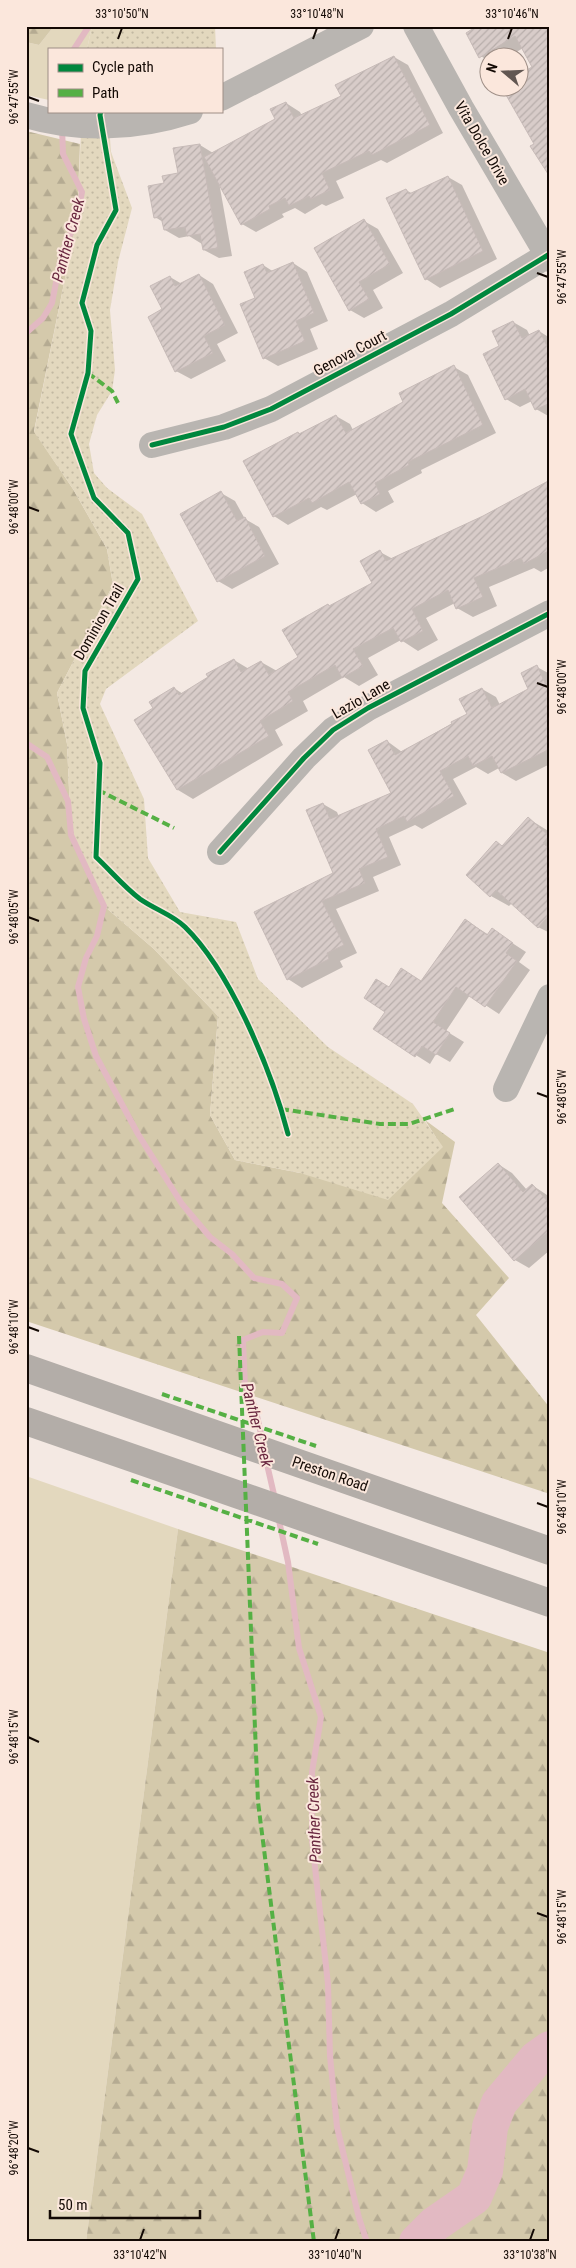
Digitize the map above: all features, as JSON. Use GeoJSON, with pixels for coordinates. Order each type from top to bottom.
{"type":"FeatureCollection","features":[{"type":"Feature","properties":{"kind":"main road","name":"Preston Road"},"geometry":{"type":"LineString","coordinates":[[26,1368],[550,1551]]}},
{"type":"Feature","properties":{"kind":"main road"},"geometry":{"type":"LineString","coordinates":[[26,1421],[550,1603]]}},
{"type":"Feature","properties":{"kind":"street"},"geometry":{"type":"LineString","coordinates":[[222,97],[361,26]]}},
{"type":"Feature","properties":{"kind":"street","name":"Vita Dolce Drive"},"geometry":{"type":"LineString","coordinates":[[416,26],[461,108],[549,257]]}},
{"type":"Feature","properties":{"kind":"street"},"geometry":{"type":"LineString","coordinates":[[26,115],[95,126],[150,121],[186,112]]}},
{"type":"Feature","properties":{"kind":"street","name":"Genova Court"},"geometry":{"type":"LineString","coordinates":[[152,446],[224,427],[271,408],[445,318],[549,257]]}},
{"type":"Feature","properties":{"kind":"street","name":"Lazio Lane"},"geometry":{"type":"LineString","coordinates":[[220,852],[304,758],[334,730],[368,708],[550,613]]}},
{"type":"Feature","properties":{"kind":"street"},"geometry":{"type":"LineString","coordinates":[[506,1089],[550,996]]}},
{"type":"Feature","properties":{"kind":"shaded area"},"geometry":{"type":"Polygon","coordinates":[[[54,26],[92,26],[87,48],[48,48],[48,100],[26,95],[26,42],[39,45],[54,26]]]}},
{"type":"Feature","properties":{"kind":"shaded area"},"geometry":{"type":"Polygon","coordinates":[[[92,26],[215,26],[216,48],[87,48],[92,26]]]}},
{"type":"Feature","properties":{"kind":"shaded area"},"geometry":{"type":"Polygon","coordinates":[[[82,112],[108,112],[111,152],[132,208],[118,262],[110,310],[115,370],[112,391],[97,415],[89,444],[94,473],[107,488],[142,514],[198,621],[106,689],[100,704],[144,799],[148,858],[180,912],[236,922],[258,979],[328,1047],[413,1104],[443,1147],[388,1200],[300,1173],[235,1160],[210,1115],[218,1016],[154,949],[104,906],[71,835],[67,744],[57,693],[113,585],[107,549],[73,489],[34,432],[77,219],[82,112]]]}},
{"type":"Feature","properties":{"kind":"shaded area"},"geometry":{"type":"Polygon","coordinates":[[[26,1476],[178,1529],[86,2242],[26,2242],[26,1476]]]}},
{"type":"Feature","properties":{"kind":"green space"},"geometry":{"type":"Polygon","coordinates":[[[26,26],[54,26],[39,45],[26,42],[26,26]]]}},
{"type":"Feature","properties":{"kind":"green space"},"geometry":{"type":"Polygon","coordinates":[[[26,131],[80,144],[77,219],[34,431],[73,489],[107,549],[113,585],[57,693],[67,744],[71,835],[104,906],[154,949],[218,1016],[210,1115],[235,1160],[300,1173],[442,1147],[425,1120],[455,1142],[442,1203],[509,1278],[476,1315],[550,1408],[550,1494],[26,1321],[26,131]]]}},
{"type":"Feature","properties":{"kind":"green space"},"geometry":{"type":"Polygon","coordinates":[[[178,1529],[550,1653],[550,2236],[545,2242],[86,2242],[178,1529]]]}},
{"type":"Feature","properties":{"kind":"building"},"geometry":{"type":"Polygon","coordinates":[[[477,26],[550,26],[550,177],[530,146],[534,144],[508,98],[528,98],[528,69],[532,67],[528,60],[528,48],[522,48],[515,36],[495,48],[478,48],[478,56],[466,33],[477,26]]]}},
{"type":"Feature","properties":{"kind":"building"},"geometry":{"type":"Polygon","coordinates":[[[394,56],[430,125],[372,155],[369,151],[322,173],[330,190],[311,199],[309,196],[289,206],[285,198],[269,206],[270,209],[241,225],[204,157],[275,119],[270,109],[286,102],[294,118],[341,96],[335,85],[394,56]]]}},
{"type":"Feature","properties":{"kind":"building"},"geometry":{"type":"Polygon","coordinates":[[[200,144],[218,248],[203,250],[200,234],[187,236],[185,227],[164,230],[161,217],[154,218],[148,186],[164,183],[162,176],[178,173],[173,148],[200,144]]]}},
{"type":"Feature","properties":{"kind":"building"},"geometry":{"type":"Polygon","coordinates":[[[448,176],[483,251],[425,280],[386,198],[406,189],[409,194],[448,176]]]}},
{"type":"Feature","properties":{"kind":"building"},"geometry":{"type":"Polygon","coordinates":[[[364,219],[390,264],[359,282],[369,299],[349,311],[314,248],[364,219]]]}},
{"type":"Feature","properties":{"kind":"building"},"geometry":{"type":"Polygon","coordinates":[[[293,262],[314,313],[296,321],[305,341],[263,359],[240,304],[255,298],[244,272],[263,264],[267,273],[293,262]]]}},
{"type":"Feature","properties":{"kind":"building"},"geometry":{"type":"Polygon","coordinates":[[[199,274],[225,325],[204,336],[213,353],[175,372],[148,317],[162,309],[150,286],[170,276],[175,286],[199,274]]]}},
{"type":"Feature","properties":{"kind":"building"},"geometry":{"type":"Polygon","coordinates":[[[513,321],[522,338],[539,330],[550,352],[550,403],[535,410],[525,389],[505,400],[483,354],[499,346],[492,331],[513,321]]]}},
{"type":"Feature","properties":{"kind":"building"},"geometry":{"type":"Polygon","coordinates":[[[454,365],[483,425],[408,462],[409,465],[375,483],[380,494],[361,504],[349,482],[312,503],[309,498],[273,517],[243,461],[298,432],[299,434],[336,415],[346,433],[403,402],[399,393],[454,365]]]}},
{"type":"Feature","properties":{"kind":"building"},"geometry":{"type":"Polygon","coordinates":[[[550,480],[550,550],[524,564],[521,558],[474,578],[483,597],[456,609],[448,590],[412,609],[423,631],[401,642],[393,628],[353,649],[363,666],[342,678],[335,665],[288,692],[293,701],[260,721],[269,736],[177,790],[134,720],[153,708],[149,702],[174,687],[179,695],[208,677],[206,674],[234,659],[241,672],[261,661],[269,675],[298,657],[282,630],[328,604],[329,606],[372,583],[360,561],[380,550],[386,561],[483,516],[550,480]]]}},
{"type":"Feature","properties":{"kind":"building"},"geometry":{"type":"Polygon","coordinates":[[[221,491],[237,521],[245,517],[265,556],[217,582],[180,514],[221,491]]]}},
{"type":"Feature","properties":{"kind":"building"},"geometry":{"type":"Polygon","coordinates":[[[537,665],[545,683],[550,681],[550,749],[501,773],[492,756],[473,766],[468,756],[440,771],[454,796],[407,822],[404,816],[376,829],[388,857],[359,869],[365,883],[322,901],[344,945],[327,953],[329,959],[287,980],[254,912],[333,873],[306,810],[323,803],[330,819],[391,793],[368,750],[387,740],[395,755],[452,724],[451,722],[467,714],[459,699],[482,688],[492,708],[528,689],[521,673],[537,665]]]}},
{"type":"Feature","properties":{"kind":"building"},"geometry":{"type":"Polygon","coordinates":[[[528,817],[549,836],[543,843],[550,849],[550,914],[538,928],[496,890],[490,897],[466,875],[496,841],[502,846],[528,817]]]}},
{"type":"Feature","properties":{"kind":"building"},"geometry":{"type":"Polygon","coordinates":[[[465,919],[487,935],[492,928],[513,943],[506,953],[517,961],[485,1007],[456,987],[433,1022],[450,1033],[436,1055],[422,1046],[415,1057],[373,1029],[385,1012],[364,998],[376,979],[389,987],[401,968],[421,981],[465,919]]]}},
{"type":"Feature","properties":{"kind":"building"},"geometry":{"type":"Polygon","coordinates":[[[498,1163],[523,1192],[532,1184],[550,1204],[550,1230],[514,1261],[459,1197],[498,1163]]]}},
{"type":"Feature","properties":{"kind":"waterway","name":"Panther Creek"},"geometry":{"type":"LineString","coordinates":[[75,48],[89,26]]}},
{"type":"Feature","properties":{"kind":"waterway","name":"Panther Creek"},"geometry":{"type":"LineString","coordinates":[[26,333],[43,318],[52,303],[62,252],[77,219],[82,192],[63,154],[62,127]]}},
{"type":"Feature","properties":{"kind":"waterway","name":"Panther Creek"},"geometry":{"type":"LineString","coordinates":[[26,743],[47,757],[68,801],[71,835],[104,906],[97,936],[86,958],[78,987],[84,1019],[96,1056],[138,1134],[182,1204],[210,1237],[232,1254],[254,1278],[282,1284],[297,1298],[282,1333],[263,1332],[243,1340],[245,1388],[255,1407],[263,1443]]}},
{"type":"Feature","properties":{"kind":"waterway","name":"Panther Creek"},"geometry":{"type":"LineString","coordinates":[[266,1460],[275,1499]]}},
{"type":"Feature","properties":{"kind":"waterway","name":"Panther Creek"},"geometry":{"type":"LineString","coordinates":[[278,1516],[288,1562],[299,1648],[321,1717],[312,1772],[312,1840],[328,1984],[330,2056],[337,2127],[359,2218],[367,2242]]}},
{"type":"Feature","properties":{"kind":"waterway","name":"Panther Creek"},"geometry":{"type":"LineString","coordinates":[[417,2242],[435,2224],[474,2197],[485,2171],[490,2127],[499,2103],[536,2059],[550,2049]]}},
{"type":"Feature","properties":{"kind":"marked path"},"geometry":{"type":"LineString","coordinates":[[88,373],[112,391],[118,403]]}},
{"type":"Feature","properties":{"kind":"marked path"},"geometry":{"type":"LineString","coordinates":[[98,790],[174,828]]}},
{"type":"Feature","properties":{"kind":"marked path"},"geometry":{"type":"LineString","coordinates":[[281,1109],[380,1124],[409,1124],[455,1109]]}},
{"type":"Feature","properties":{"kind":"marked path"},"geometry":{"type":"LineString","coordinates":[[239,1336],[258,1802],[314,2242]]}},
{"type":"Feature","properties":{"kind":"marked path"},"geometry":{"type":"LineString","coordinates":[[162,1394],[316,1446]]}},
{"type":"Feature","properties":{"kind":"marked path"},"geometry":{"type":"LineString","coordinates":[[131,1480],[318,1544]]}},
{"type":"Feature","properties":{"kind":"cycle path","name":"Dominion Trail"},"geometry":{"type":"LineString","coordinates":[[101,112],[116,210],[97,245],[82,303],[91,331],[88,373],[71,434],[94,498],[128,533],[138,579],[85,671],[83,708],[100,763],[96,857],[140,899],[175,919],[202,946],[234,996],[248,1024],[272,1082],[288,1134]]}},
{"type":"Feature","properties":{"kind":"cycle path"},"geometry":{"type":"LineString","coordinates":[[152,445],[224,427],[271,409],[451,314],[548,255]]}},
{"type":"Feature","properties":{"kind":"cycle path"},"geometry":{"type":"LineString","coordinates":[[220,852],[304,758],[333,730],[368,708],[550,613]]}}]}
